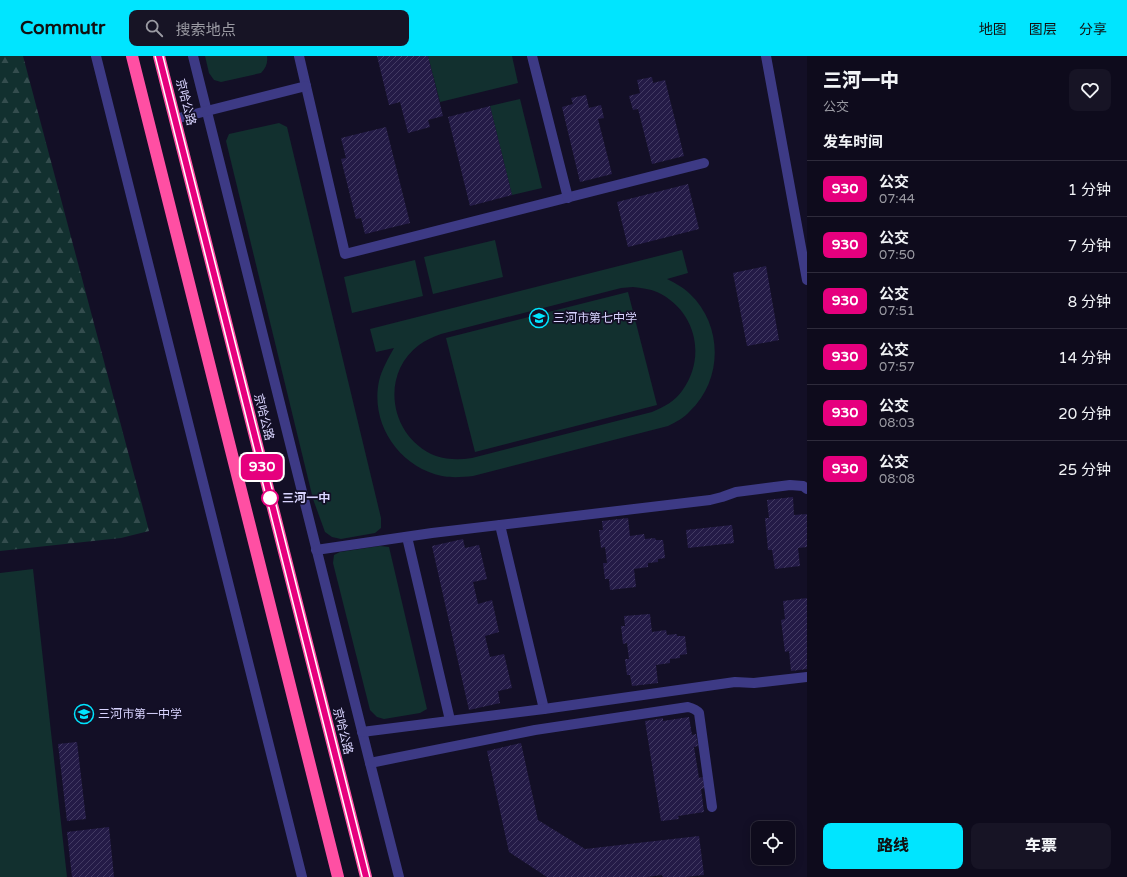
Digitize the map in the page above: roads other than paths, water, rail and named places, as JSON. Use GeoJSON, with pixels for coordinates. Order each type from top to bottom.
{"type":"FeatureCollection","features":[{"type":"Feature","properties":{"kind":"highway"},"geometry":{"type":"LineString","coordinates":[[132,56],[338,877]]}},
{"type":"Feature","properties":{"kind":"highway","name":"京哈公路"},"geometry":{"type":"LineString","coordinates":[[159,56],[366,877]]}},
{"type":"Feature","properties":{"kind":"street"},"geometry":{"type":"LineString","coordinates":[[96,56],[302,877]]}},
{"type":"Feature","properties":{"kind":"street"},"geometry":{"type":"LineString","coordinates":[[193,56],[399,877]]}},
{"type":"Feature","properties":{"kind":"street"},"geometry":{"type":"LineString","coordinates":[[299,56],[345,254],[704,163]]}},
{"type":"Feature","properties":{"kind":"street"},"geometry":{"type":"LineString","coordinates":[[532,56],[568,198]]}},
{"type":"Feature","properties":{"kind":"street"},"geometry":{"type":"LineString","coordinates":[[766,56],[807,280]]}},
{"type":"Feature","properties":{"kind":"street"},"geometry":{"type":"LineString","coordinates":[[175,119],[306,86]]}},
{"type":"Feature","properties":{"kind":"street"},"geometry":{"type":"LineString","coordinates":[[316,550],[500,525],[710,500],[736,492],[790,485],[803,486],[807,489]]}},
{"type":"Feature","properties":{"kind":"street"},"geometry":{"type":"LineString","coordinates":[[500,525],[544,709]]}},
{"type":"Feature","properties":{"kind":"street"},"geometry":{"type":"LineString","coordinates":[[407,537],[450,720]]}},
{"type":"Feature","properties":{"kind":"street"},"geometry":{"type":"LineString","coordinates":[[362,732],[544,709],[735,682],[754,683],[807,677]]}},
{"type":"Feature","properties":{"kind":"street"},"geometry":{"type":"LineString","coordinates":[[370,763],[535,730],[688,707],[699,713],[712,807]]}},
{"type":"Feature","properties":{"kind":"place","name":"三河市第七中学"},"geometry":{"type":"Point","coordinates":[539,318]}},
{"type":"Feature","properties":{"kind":"place","name":"三河一中"},"geometry":{"type":"Point","coordinates":[270,498]}},
{"type":"Feature","properties":{"kind":"place","name":"三河市第一中学"},"geometry":{"type":"Point","coordinates":[84,714]}}]}
